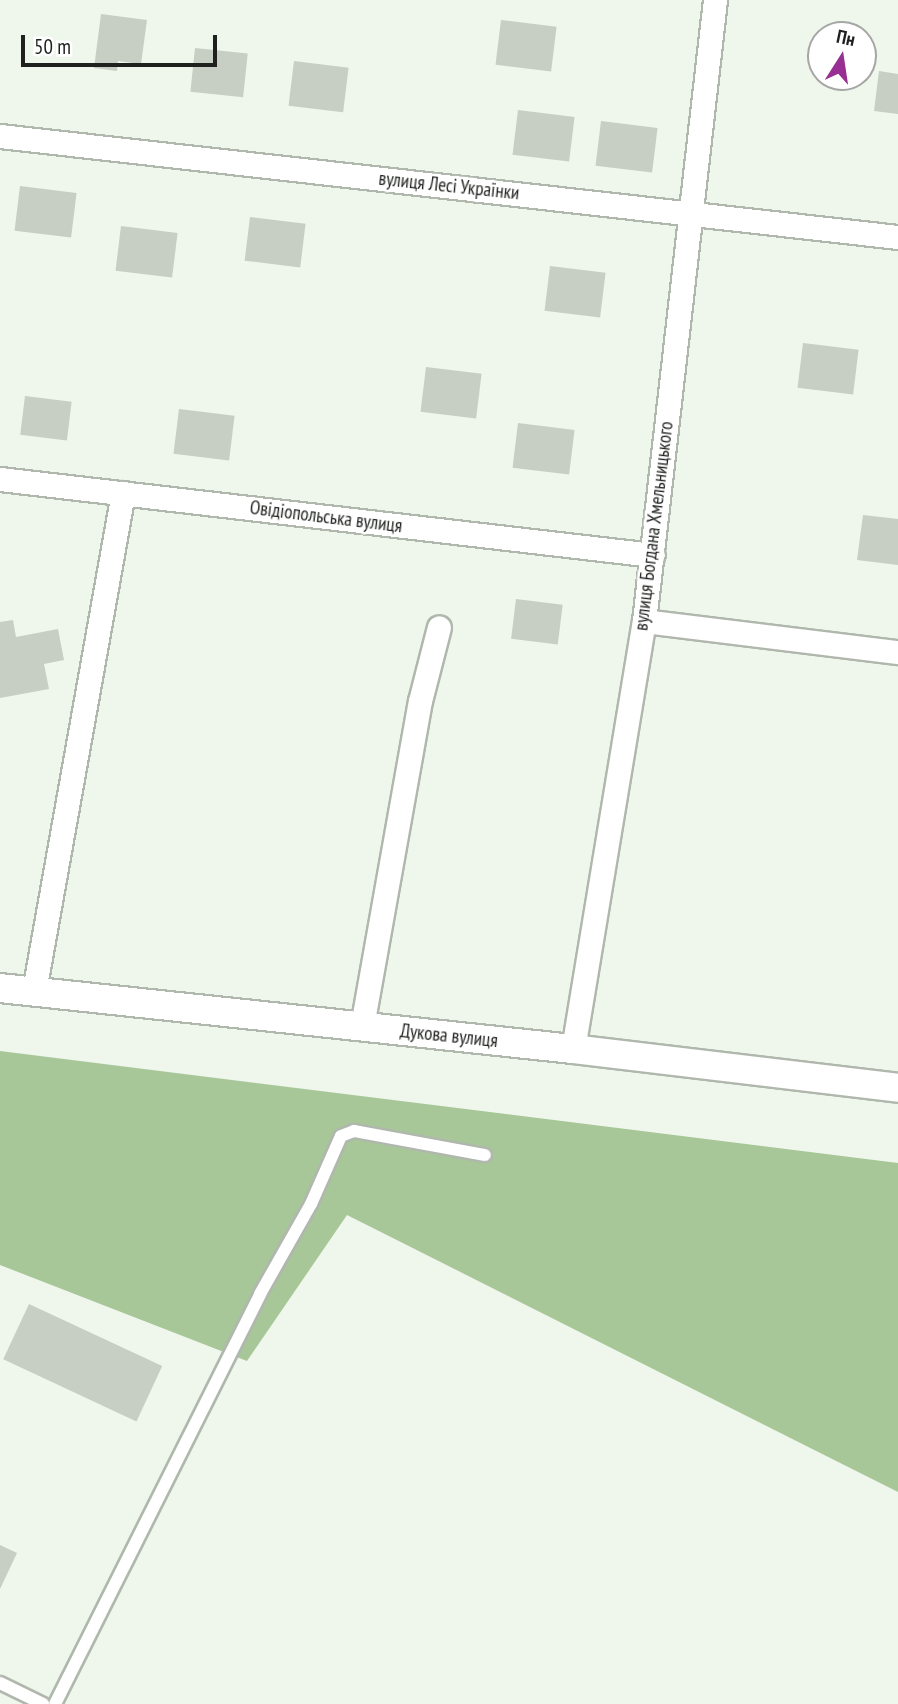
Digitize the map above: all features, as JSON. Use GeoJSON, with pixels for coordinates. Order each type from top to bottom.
{"type":"FeatureCollection","features":[{"type":"Feature","properties":{"kind":"street","name":"вулиця Богдана Хмельницького"},"geometry":{"type":"LineString","coordinates":[[573,1049],[653,555],[689,213],[715,0]]}},
{"type":"Feature","properties":{"kind":"street","name":"вулиця Лесі Українки"},"geometry":{"type":"LineString","coordinates":[[0,136],[898,237]]}},
{"type":"Feature","properties":{"kind":"street","name":"Овідіопольська вулиця"},"geometry":{"type":"LineString","coordinates":[[0,479],[653,555]]}},
{"type":"Feature","properties":{"kind":"street"},"geometry":{"type":"LineString","coordinates":[[34,991],[123,493]]}},
{"type":"Feature","properties":{"kind":"street"},"geometry":{"type":"LineString","coordinates":[[644,621],[898,652]]}},
{"type":"Feature","properties":{"kind":"street"},"geometry":{"type":"LineString","coordinates":[[362,1026],[420,701],[439,627]]}},
{"type":"Feature","properties":{"kind":"street","name":"Дукова вулиця"},"geometry":{"type":"LineString","coordinates":[[0,988],[573,1049],[898,1088]]}},
{"type":"Feature","properties":{"kind":"lane"},"geometry":{"type":"LineString","coordinates":[[55,1704],[260,1294],[311,1204],[341,1136],[354,1130],[485,1155]]}},
{"type":"Feature","properties":{"kind":"lane"},"geometry":{"type":"LineString","coordinates":[[0,1683],[43,1704]]}},
{"type":"Feature","properties":{"kind":"green space"},"geometry":{"type":"Polygon","coordinates":[[[0,1051],[898,1163],[898,1492],[347,1215],[247,1361],[0,1265],[0,1051]]]}},
{"type":"Feature","properties":{"kind":"building"},"geometry":{"type":"Polygon","coordinates":[[[101,14],[147,20],[141,64],[118,61],[117,71],[94,68],[101,14]]]}},
{"type":"Feature","properties":{"kind":"building"},"geometry":{"type":"Polygon","coordinates":[[[501,20],[557,27],[551,71],[496,65],[501,20]]]}},
{"type":"Feature","properties":{"kind":"building"},"geometry":{"type":"Polygon","coordinates":[[[195,48],[248,54],[243,97],[190,92],[195,48]]]}},
{"type":"Feature","properties":{"kind":"building"},"geometry":{"type":"Polygon","coordinates":[[[294,61],[349,68],[343,112],[289,106],[294,61]]]}},
{"type":"Feature","properties":{"kind":"building"},"geometry":{"type":"Polygon","coordinates":[[[879,71],[898,74],[898,114],[874,111],[879,71]]]}},
{"type":"Feature","properties":{"kind":"building"},"geometry":{"type":"Polygon","coordinates":[[[518,110],[575,117],[569,162],[513,155],[518,110]]]}},
{"type":"Feature","properties":{"kind":"building"},"geometry":{"type":"Polygon","coordinates":[[[601,121],[658,128],[652,173],[596,166],[601,121]]]}},
{"type":"Feature","properties":{"kind":"building"},"geometry":{"type":"Polygon","coordinates":[[[20,186],[77,193],[71,238],[15,231],[20,186]]]}},
{"type":"Feature","properties":{"kind":"building"},"geometry":{"type":"Polygon","coordinates":[[[250,217],[306,224],[300,267],[245,261],[250,217]]]}},
{"type":"Feature","properties":{"kind":"building"},"geometry":{"type":"Polygon","coordinates":[[[121,226],[178,233],[172,278],[116,271],[121,226]]]}},
{"type":"Feature","properties":{"kind":"building"},"geometry":{"type":"Polygon","coordinates":[[[550,266],[606,273],[600,317],[545,311],[550,266]]]}},
{"type":"Feature","properties":{"kind":"building"},"geometry":{"type":"Polygon","coordinates":[[[803,343],[859,350],[853,394],[798,388],[803,343]]]}},
{"type":"Feature","properties":{"kind":"building"},"geometry":{"type":"Polygon","coordinates":[[[426,367],[482,374],[476,418],[421,412],[426,367]]]}},
{"type":"Feature","properties":{"kind":"building"},"geometry":{"type":"Polygon","coordinates":[[[25,396],[72,402],[67,440],[20,435],[25,396]]]}},
{"type":"Feature","properties":{"kind":"building"},"geometry":{"type":"Polygon","coordinates":[[[179,409],[235,416],[229,460],[174,454],[179,409]]]}},
{"type":"Feature","properties":{"kind":"building"},"geometry":{"type":"Polygon","coordinates":[[[518,423],[575,430],[569,475],[513,468],[518,423]]]}},
{"type":"Feature","properties":{"kind":"building"},"geometry":{"type":"Polygon","coordinates":[[[863,515],[898,519],[898,565],[857,560],[863,515]]]}},
{"type":"Feature","properties":{"kind":"building"},"geometry":{"type":"Polygon","coordinates":[[[516,599],[563,605],[558,644],[511,639],[516,599]]]}},
{"type":"Feature","properties":{"kind":"building"},"geometry":{"type":"Polygon","coordinates":[[[13,620],[16,637],[58,629],[64,660],[44,664],[49,689],[0,698],[0,622],[13,620]]]}},
{"type":"Feature","properties":{"kind":"building"},"geometry":{"type":"Polygon","coordinates":[[[29,1304],[162,1366],[136,1421],[3,1359],[29,1304]]]}},
{"type":"Feature","properties":{"kind":"building"},"geometry":{"type":"Polygon","coordinates":[[[0,1545],[17,1553],[0,1589],[0,1545]]]}}]}
